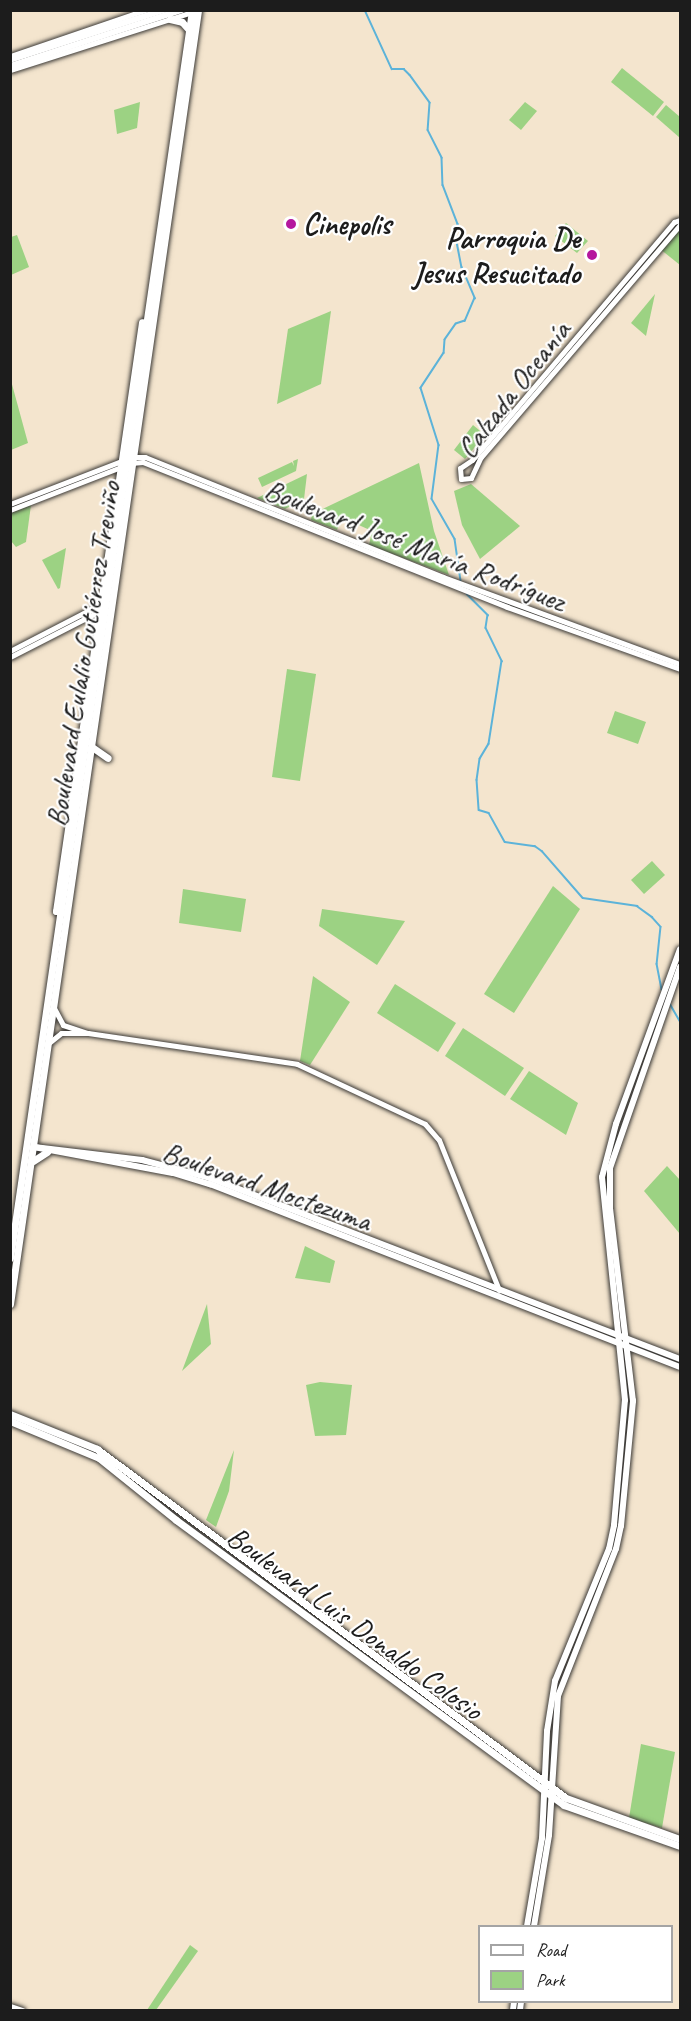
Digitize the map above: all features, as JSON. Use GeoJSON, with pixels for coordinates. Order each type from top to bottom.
{"type":"FeatureCollection","features":[{"type":"Feature","properties":{"kind":"main road"},"geometry":{"type":"LineString","coordinates":[[10,68],[71,43],[164,10]]}},
{"type":"Feature","properties":{"kind":"main road"},"geometry":{"type":"LineString","coordinates":[[10,58],[71,43],[181,10]]}},
{"type":"Feature","properties":{"kind":"main road","name":"Boulevard Eulalio Gutiérrez Treviño"},"geometry":{"type":"LineString","coordinates":[[62,911],[56,911],[128,462],[176,125],[195,11]]}},
{"type":"Feature","properties":{"kind":"main road","name":"Boulevard Eulalio Gutiérrez Treviño"},"geometry":{"type":"LineString","coordinates":[[162,227],[185,115],[195,11]]}},
{"type":"Feature","properties":{"kind":"main road"},"geometry":{"type":"LineString","coordinates":[[173,18],[182,22],[190,31]]}},
{"type":"Feature","properties":{"kind":"main road"},"geometry":{"type":"LineString","coordinates":[[176,125],[185,115],[180,102]]}},
{"type":"Feature","properties":{"kind":"main road"},"geometry":{"type":"LineString","coordinates":[[162,227],[179,190]]}},
{"type":"Feature","properties":{"kind":"main road","name":"Boulevard Eulalio Gutiérrez Treviño"},"geometry":{"type":"LineString","coordinates":[[10,1304],[32,1123],[128,462],[142,322]]}},
{"type":"Feature","properties":{"kind":"main road","name":"Boulevard Eulalio Gutiérrez Treviño"},"geometry":{"type":"LineString","coordinates":[[10,1258],[28,1165],[34,1147],[50,1042],[92,747],[106,604]]}},
{"type":"Feature","properties":{"kind":"main road"},"geometry":{"type":"LineString","coordinates":[[92,747],[108,758]]}},
{"type":"Feature","properties":{"kind":"main road"},"geometry":{"type":"LineString","coordinates":[[82,770],[90,758]]}},
{"type":"Feature","properties":{"kind":"main road"},"geometry":{"type":"LineString","coordinates":[[549,1790],[547,1731],[555,1681],[613,1535],[626,1407],[602,1177],[616,1124],[681,949]]}},
{"type":"Feature","properties":{"kind":"main road"},"geometry":{"type":"LineString","coordinates":[[534,1925],[553,1731],[560,1689],[616,1549],[621,1527],[632,1407],[610,1209],[610,1168],[681,967]]}},
{"type":"Feature","properties":{"kind":"main road"},"geometry":{"type":"LineString","coordinates":[[32,1123],[34,1147]]}},
{"type":"Feature","properties":{"kind":"main road","name":"Boulevard Moctezuma"},"geometry":{"type":"LineString","coordinates":[[34,1147],[47,1152],[151,1168],[210,1184],[501,1297],[618,1339]]}},
{"type":"Feature","properties":{"kind":"main road","name":"Boulevard Moctezuma"},"geometry":{"type":"LineString","coordinates":[[34,1147],[142,1160],[210,1178],[498,1288],[681,1367]]}},
{"type":"Feature","properties":{"kind":"main road"},"geometry":{"type":"LineString","coordinates":[[28,1165],[36,1157],[47,1152]]}},
{"type":"Feature","properties":{"kind":"main road","name":"Boulevard Moctezuma"},"geometry":{"type":"LineString","coordinates":[[625,1342],[681,1359]]}},
{"type":"Feature","properties":{"kind":"main road","name":"Boulevard Luis Donaldo Colosio"},"geometry":{"type":"LineString","coordinates":[[10,1414],[97,1449],[577,1812],[681,1846]]}},
{"type":"Feature","properties":{"kind":"main road","name":"Boulevard Luis Donaldo Colosio"},"geometry":{"type":"LineString","coordinates":[[10,1421],[99,1458],[176,1520],[549,1790],[581,1805],[681,1839]]}},
{"type":"Feature","properties":{"kind":"main road"},"geometry":{"type":"LineString","coordinates":[[648,1836],[664,1833]]}},
{"type":"Feature","properties":{"kind":"main road"},"geometry":{"type":"LineString","coordinates":[[527,1925],[534,1907]]}},
{"type":"Feature","properties":{"kind":"street"},"geometry":{"type":"LineString","coordinates":[[10,58],[145,10]]}},
{"type":"Feature","properties":{"kind":"street"},"geometry":{"type":"LineString","coordinates":[[173,18],[181,10]]}},
{"type":"Feature","properties":{"kind":"street"},"geometry":{"type":"LineString","coordinates":[[10,68],[195,11]]}},
{"type":"Feature","properties":{"kind":"street","name":"Calzada Oceanía"},"geometry":{"type":"LineString","coordinates":[[678,223],[481,457],[471,478],[462,479],[459,468],[472,460],[678,223]]}},
{"type":"Feature","properties":{"kind":"street"},"geometry":{"type":"LineString","coordinates":[[10,504],[128,462]]}},
{"type":"Feature","properties":{"kind":"street"},"geometry":{"type":"LineString","coordinates":[[10,510],[128,462]]}},
{"type":"Feature","properties":{"kind":"street","name":"Boulevard José María Rodríguez"},"geometry":{"type":"LineString","coordinates":[[128,462],[156,466],[449,582],[681,664]]}},
{"type":"Feature","properties":{"kind":"street","name":"Boulevard José María Rodríguez"},"geometry":{"type":"LineString","coordinates":[[485,595],[681,669]]}},
{"type":"Feature","properties":{"kind":"street"},"geometry":{"type":"LineString","coordinates":[[10,651],[106,604]]}},
{"type":"Feature","properties":{"kind":"street"},"geometry":{"type":"LineString","coordinates":[[10,657],[106,604]]}},
{"type":"Feature","properties":{"kind":"street"},"geometry":{"type":"LineString","coordinates":[[54,1008],[63,1025],[88,1033]]}},
{"type":"Feature","properties":{"kind":"street"},"geometry":{"type":"LineString","coordinates":[[50,1042],[61,1033],[88,1033],[297,1064],[433,1131],[501,1297]]}},
{"type":"Feature","properties":{"kind":"street"},"geometry":{"type":"LineString","coordinates":[[10,2006],[18,2010]]}},
{"type":"Feature","properties":{"kind":"green space"},"geometry":{"type":"Polygon","coordinates":[[[622,68],[664,102],[653,116],[611,82],[622,68]]]}},
{"type":"Feature","properties":{"kind":"green space"},"geometry":{"type":"Polygon","coordinates":[[[140,102],[137,128],[117,134],[114,110],[140,102]]]}},
{"type":"Feature","properties":{"kind":"green space"},"geometry":{"type":"Polygon","coordinates":[[[525,102],[537,111],[521,130],[509,120],[525,102]]]}},
{"type":"Feature","properties":{"kind":"green space"},"geometry":{"type":"Polygon","coordinates":[[[666,105],[680,117],[680,138],[656,117],[666,105]]]}},
{"type":"Feature","properties":{"kind":"green space"},"geometry":{"type":"Polygon","coordinates":[[[566,223],[588,241],[577,253],[555,236],[566,223]]]}},
{"type":"Feature","properties":{"kind":"green space"},"geometry":{"type":"Polygon","coordinates":[[[675,230],[680,230],[680,265],[660,249],[675,230]]]}},
{"type":"Feature","properties":{"kind":"green space"},"geometry":{"type":"Polygon","coordinates":[[[17,235],[29,267],[11,275],[11,237],[17,235]]]}},
{"type":"Feature","properties":{"kind":"green space"},"geometry":{"type":"Polygon","coordinates":[[[655,294],[646,336],[631,323],[655,294]]]}},
{"type":"Feature","properties":{"kind":"green space"},"geometry":{"type":"Polygon","coordinates":[[[331,311],[321,384],[277,404],[288,329],[331,311]]]}},
{"type":"Feature","properties":{"kind":"green space"},"geometry":{"type":"Polygon","coordinates":[[[10,377],[28,443],[11,450],[10,450],[10,377]]]}},
{"type":"Feature","properties":{"kind":"green space"},"geometry":{"type":"Polygon","coordinates":[[[473,425],[485,435],[465,459],[454,450],[473,425]]]}},
{"type":"Feature","properties":{"kind":"green space"},"geometry":{"type":"Polygon","coordinates":[[[298,459],[296,471],[262,487],[258,478],[292,462],[294,466],[293,461],[298,459]]]}},
{"type":"Feature","properties":{"kind":"green space"},"geometry":{"type":"Polygon","coordinates":[[[419,463],[434,531],[449,575],[369,545],[372,531],[341,517],[337,530],[311,520],[312,514],[419,463]]]}},
{"type":"Feature","properties":{"kind":"green space"},"geometry":{"type":"Polygon","coordinates":[[[307,474],[304,499],[285,509],[257,498],[307,474]]]}},
{"type":"Feature","properties":{"kind":"green space"},"geometry":{"type":"Polygon","coordinates":[[[471,484],[520,526],[480,559],[462,525],[454,491],[471,484]]]}},
{"type":"Feature","properties":{"kind":"green space"},"geometry":{"type":"Polygon","coordinates":[[[31,505],[26,542],[16,547],[11,541],[11,513],[31,505]]]}},
{"type":"Feature","properties":{"kind":"green space"},"geometry":{"type":"Polygon","coordinates":[[[66,548],[60,588],[58,589],[42,560],[66,548]]]}},
{"type":"Feature","properties":{"kind":"green space"},"geometry":{"type":"Polygon","coordinates":[[[287,669],[316,674],[300,781],[272,777],[287,669]]]}},
{"type":"Feature","properties":{"kind":"green space"},"geometry":{"type":"Polygon","coordinates":[[[615,711],[646,722],[638,744],[607,733],[615,711]]]}},
{"type":"Feature","properties":{"kind":"green space"},"geometry":{"type":"Polygon","coordinates":[[[652,861],[665,875],[644,894],[631,880],[652,861]]]}},
{"type":"Feature","properties":{"kind":"green space"},"geometry":{"type":"Polygon","coordinates":[[[553,886],[580,909],[514,1013],[484,994],[553,886]]]}},
{"type":"Feature","properties":{"kind":"green space"},"geometry":{"type":"Polygon","coordinates":[[[183,889],[246,899],[241,932],[179,923],[183,889]]]}},
{"type":"Feature","properties":{"kind":"green space"},"geometry":{"type":"Polygon","coordinates":[[[322,909],[405,921],[377,965],[319,926],[322,909]]]}},
{"type":"Feature","properties":{"kind":"green space"},"geometry":{"type":"Polygon","coordinates":[[[313,976],[350,1002],[310,1065],[300,1061],[313,976]]]}},
{"type":"Feature","properties":{"kind":"green space"},"geometry":{"type":"Polygon","coordinates":[[[395,984],[456,1023],[438,1052],[377,1013],[395,984]]]}},
{"type":"Feature","properties":{"kind":"green space"},"geometry":{"type":"Polygon","coordinates":[[[463,1028],[524,1068],[505,1096],[445,1056],[463,1028]]]}},
{"type":"Feature","properties":{"kind":"green space"},"geometry":{"type":"Polygon","coordinates":[[[529,1071],[578,1103],[566,1135],[510,1099],[529,1071]]]}},
{"type":"Feature","properties":{"kind":"green space"},"geometry":{"type":"Polygon","coordinates":[[[667,1166],[680,1180],[680,1234],[644,1191],[667,1166]]]}},
{"type":"Feature","properties":{"kind":"green space"},"geometry":{"type":"Polygon","coordinates":[[[305,1246],[335,1261],[330,1283],[295,1278],[305,1246]]]}},
{"type":"Feature","properties":{"kind":"green space"},"geometry":{"type":"Polygon","coordinates":[[[207,1304],[211,1344],[182,1371],[207,1304]]]}},
{"type":"Feature","properties":{"kind":"green space"},"geometry":{"type":"Polygon","coordinates":[[[320,1382],[352,1385],[346,1435],[315,1436],[306,1385],[320,1382]]]}},
{"type":"Feature","properties":{"kind":"green space"},"geometry":{"type":"Polygon","coordinates":[[[234,1450],[229,1491],[216,1527],[206,1520],[234,1450]]]}},
{"type":"Feature","properties":{"kind":"green space"},"geometry":{"type":"Polygon","coordinates":[[[641,1744],[675,1752],[662,1828],[629,1818],[641,1744]]]}},
{"type":"Feature","properties":{"kind":"green space"},"geometry":{"type":"Polygon","coordinates":[[[190,1945],[198,1951],[156,2010],[147,2010],[190,1945]]]}},
{"type":"Feature","properties":{"kind":"waterway"},"geometry":{"type":"LineString","coordinates":[[365,10],[392,69],[404,69],[430,103],[428,130],[442,158],[443,185],[458,224],[456,237],[462,267],[475,298],[465,321],[456,324],[445,340],[444,353],[421,388],[439,445],[432,499],[455,539],[461,581]]}},
{"type":"Feature","properties":{"kind":"waterway"},"geometry":{"type":"LineString","coordinates":[[467,594],[488,615],[486,628],[502,661],[489,744],[480,759],[477,780],[479,810],[489,813],[505,842],[535,846],[542,851],[583,898],[637,906],[652,917],[661,927],[657,964],[662,990]]}},
{"type":"Feature","properties":{"kind":"waterway"},"geometry":{"type":"LineString","coordinates":[[669,1002],[680,1021]]}},
{"type":"Feature","properties":{"kind":"place","name":"Cinepolis"},"geometry":{"type":"Point","coordinates":[291,224]}},
{"type":"Feature","properties":{"kind":"place","name":"Parroquia De Jesus Resucitado"},"geometry":{"type":"Point","coordinates":[592,255]}}]}
